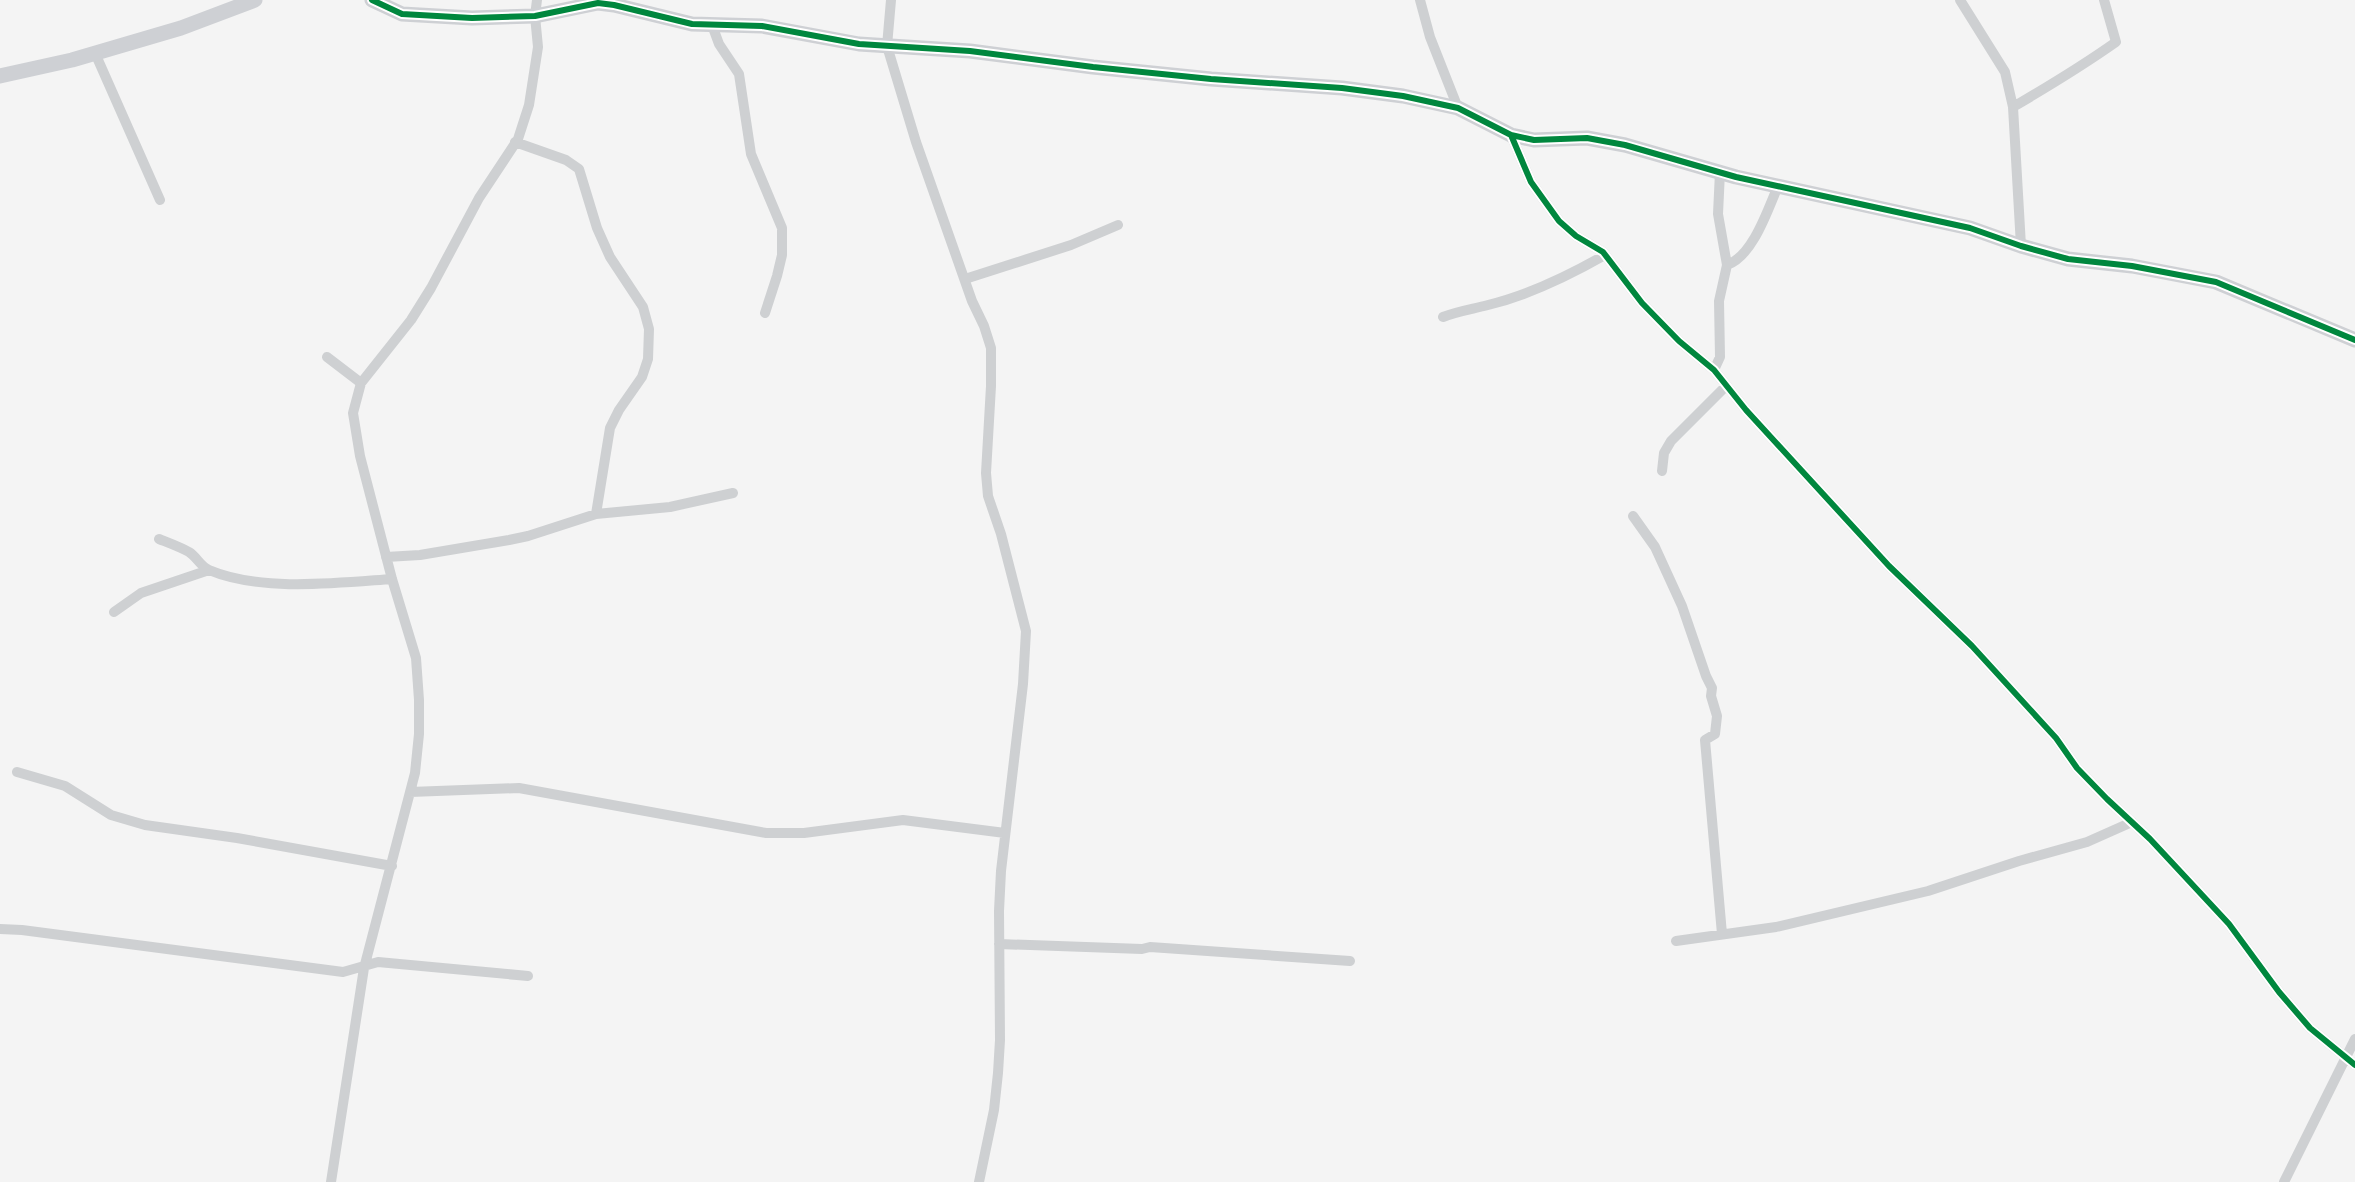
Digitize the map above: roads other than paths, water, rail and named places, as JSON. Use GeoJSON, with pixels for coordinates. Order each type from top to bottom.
{"type":"FeatureCollection","features":[{"type":"Feature","properties":{"kind":"street"},"geometry":{"type":"LineString","coordinates":[[0,76],[95,53],[181,28],[255,0]]}},
{"type":"Feature","properties":{"kind":"street"},"geometry":{"type":"LineString","coordinates":[[372,0],[402,14],[472,18],[535,16],[598,3],[692,24],[762,26],[859,44],[970,51],[1200,78],[1342,88],[1403,96],[1458,108],[1511,135],[1534,140],[1587,138],[1624,145],[1778,186],[1970,228],[2068,259],[2132,266],[2216,282],[2355,340]]}},
{"type":"Feature","properties":{"kind":"street"},"geometry":{"type":"LineString","coordinates":[[332,1182],[364,968],[415,773],[419,734],[416,658],[392,579],[360,456],[353,422],[356,398],[362,383],[411,320],[431,288],[479,198],[515,142],[529,105],[534,75],[538,47],[535,16],[537,0]]}},
{"type":"Feature","properties":{"kind":"street"},"geometry":{"type":"LineString","coordinates":[[891,0],[887,46],[916,142],[991,348],[986,473],[988,496],[1008,556],[1026,631],[1023,684],[1001,881],[998,1073],[994,1110],[979,1182]]}},
{"type":"Feature","properties":{"kind":"street"},"geometry":{"type":"LineString","coordinates":[[1420,0],[1430,38],[1458,108]]}},
{"type":"Feature","properties":{"kind":"street"},"geometry":{"type":"LineString","coordinates":[[1960,0],[2005,72],[2013,107],[2021,246]]}},
{"type":"Feature","properties":{"kind":"street"},"geometry":{"type":"LineString","coordinates":[[2013,107],[2057,82],[2063,75],[2073,72],[2116,42],[2104,0]]}},
{"type":"Feature","properties":{"kind":"street"},"geometry":{"type":"LineString","coordinates":[[712,25],[719,44],[739,74],[751,154],[782,228],[782,255],[765,313]]}},
{"type":"Feature","properties":{"kind":"street"},"geometry":{"type":"LineString","coordinates":[[95,53],[160,200]]}},
{"type":"Feature","properties":{"kind":"street"},"geometry":{"type":"LineString","coordinates":[[1511,135],[1531,182],[1545,204],[1568,229],[1605,255],[1642,303],[1679,341],[1714,370],[1746,410],[1889,566],[1972,646],[2056,738],[2077,768],[2107,800],[2150,839],[2229,924],[2279,992],[2310,1028],[2351,1062]]}},
{"type":"Feature","properties":{"kind":"street"},"geometry":{"type":"LineString","coordinates":[[515,142],[566,160],[579,169],[588,204],[610,257],[632,288],[647,317],[648,359],[642,377],[619,410],[610,428],[596,514]]}},
{"type":"Feature","properties":{"kind":"street"},"geometry":{"type":"LineString","coordinates":[[1714,370],[1720,357],[1719,301],[1727,265],[1718,214],[1720,172]]}},
{"type":"Feature","properties":{"kind":"street"},"geometry":{"type":"LineString","coordinates":[[1727,265],[1733,262],[1754,240],[1778,186]]}},
{"type":"Feature","properties":{"kind":"street"},"geometry":{"type":"LineString","coordinates":[[965,279],[1071,244],[1118,225]]}},
{"type":"Feature","properties":{"kind":"street"},"geometry":{"type":"LineString","coordinates":[[1443,317],[1467,308],[1489,305],[1566,277],[1605,255]]}},
{"type":"Feature","properties":{"kind":"street"},"geometry":{"type":"LineString","coordinates":[[327,357],[362,383]]}},
{"type":"Feature","properties":{"kind":"street"},"geometry":{"type":"LineString","coordinates":[[1662,471],[1664,453],[1671,441],[1726,386]]}},
{"type":"Feature","properties":{"kind":"street"},"geometry":{"type":"LineString","coordinates":[[386,557],[420,555],[528,536],[596,514],[670,507],[733,493]]}},
{"type":"Feature","properties":{"kind":"street"},"geometry":{"type":"LineString","coordinates":[[1633,516],[1655,547],[1682,606],[1712,688],[1711,696],[1717,716],[1715,734],[1705,740],[1722,934]]}},
{"type":"Feature","properties":{"kind":"street"},"geometry":{"type":"LineString","coordinates":[[159,538],[190,553],[209,570],[251,581],[320,584],[392,579]]}},
{"type":"Feature","properties":{"kind":"street"},"geometry":{"type":"LineString","coordinates":[[114,612],[141,593],[209,570]]}},
{"type":"Feature","properties":{"kind":"street"},"geometry":{"type":"LineString","coordinates":[[17,772],[65,786],[111,815],[145,825],[237,838],[392,866]]}},
{"type":"Feature","properties":{"kind":"street"},"geometry":{"type":"LineString","coordinates":[[410,792],[519,788],[766,833],[804,833],[903,820],[1005,833]]}},
{"type":"Feature","properties":{"kind":"street"},"geometry":{"type":"LineString","coordinates":[[1676,941],[1824,917],[1928,891],[2019,861],[2087,842],[2132,822]]}},
{"type":"Feature","properties":{"kind":"street"},"geometry":{"type":"LineString","coordinates":[[0,929],[34,931],[343,972],[364,968],[378,962],[528,976]]}},
{"type":"Feature","properties":{"kind":"street"},"geometry":{"type":"LineString","coordinates":[[999,945],[1150,947],[1350,961]]}},
{"type":"Feature","properties":{"kind":"street"},"geometry":{"type":"LineString","coordinates":[[2284,1182],[2351,1062],[2355,1040]]}}]}
